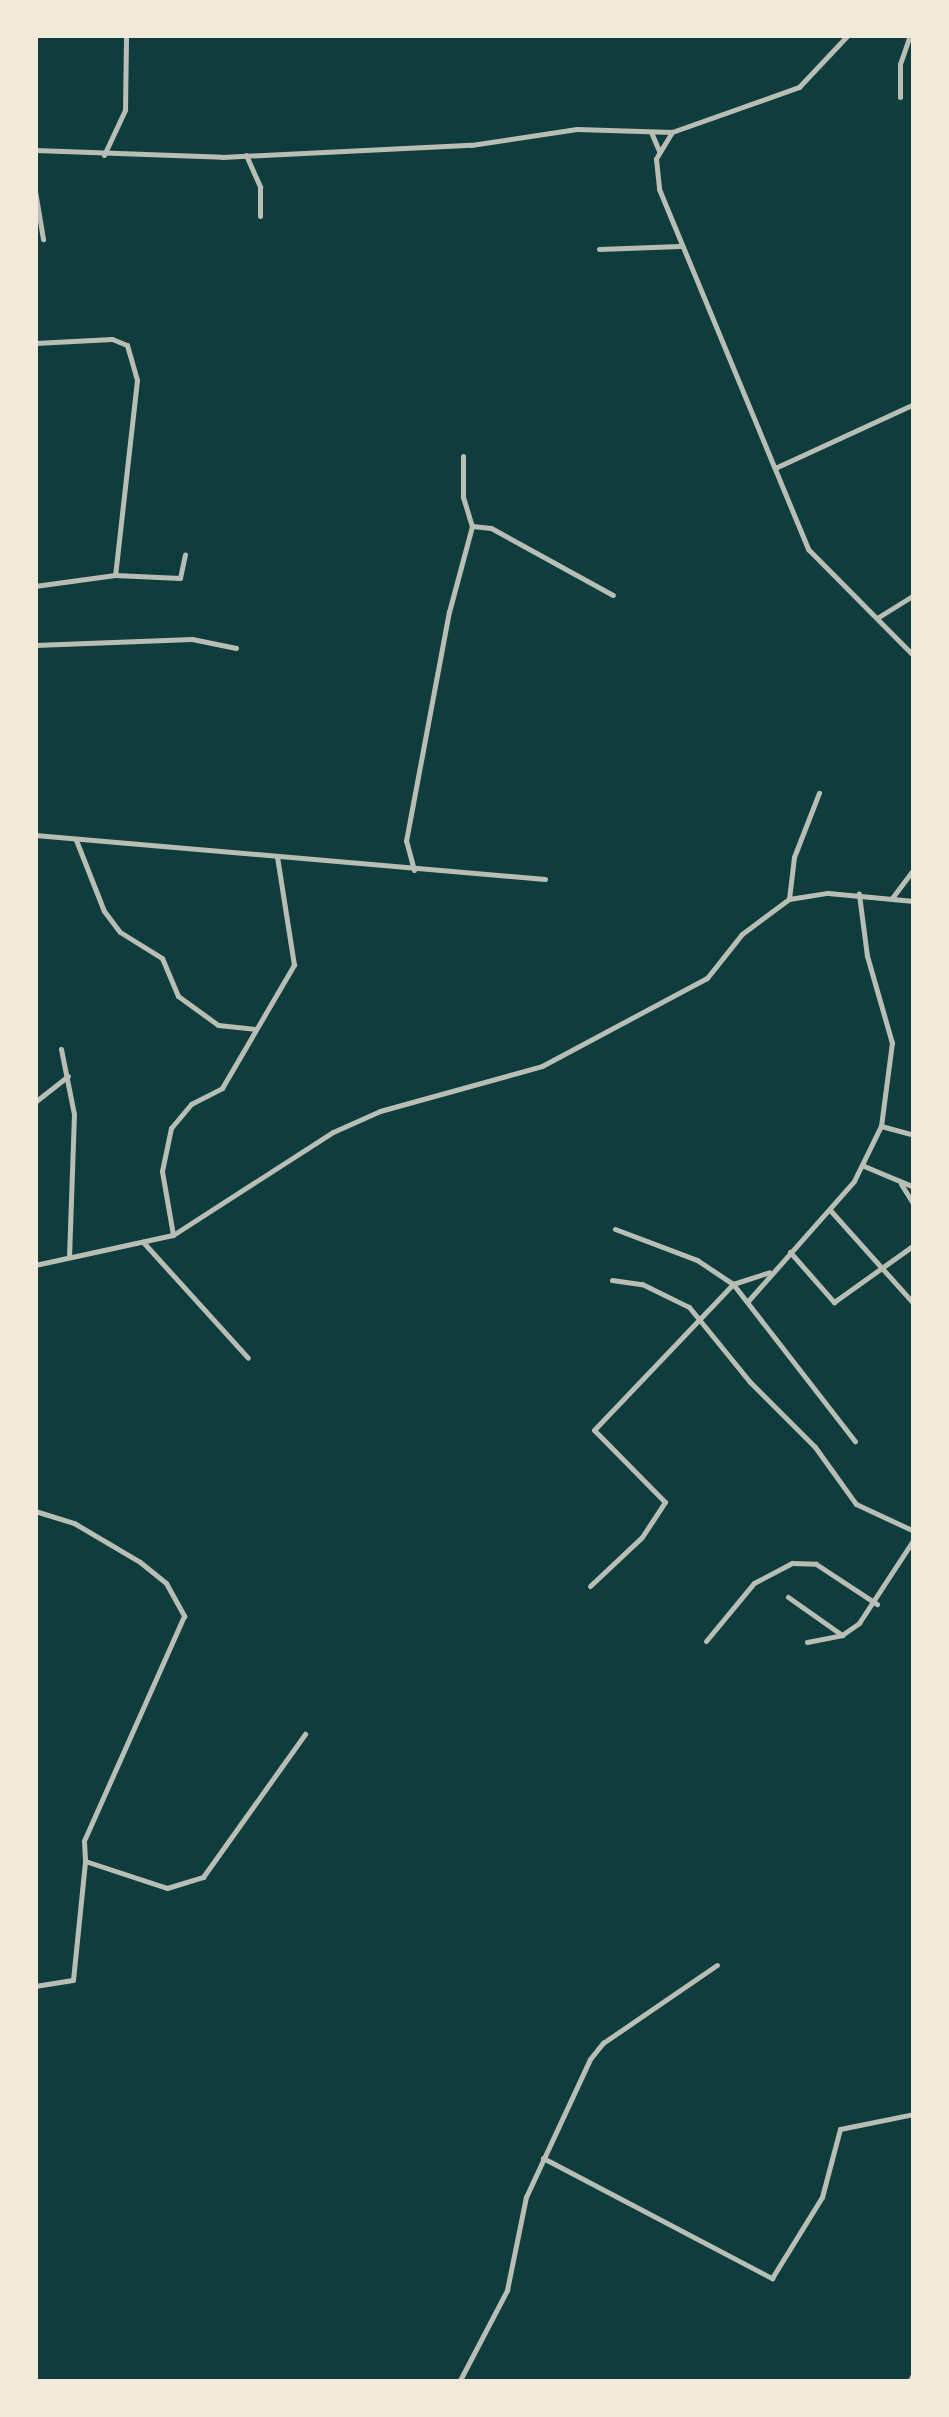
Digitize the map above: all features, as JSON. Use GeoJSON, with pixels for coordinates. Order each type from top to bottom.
{"type":"FeatureCollection","features":[{"type":"Feature","properties":{"kind":"street"},"geometry":{"type":"LineString","coordinates":[[104,155],[125,110],[126,35]]}},
{"type":"Feature","properties":{"kind":"street"},"geometry":{"type":"LineString","coordinates":[[35,150],[104,155],[246,156],[472,145],[577,129],[672,132],[800,87],[848,35]]}},
{"type":"Feature","properties":{"kind":"street"},"geometry":{"type":"LineString","coordinates":[[900,96],[900,64],[910,35]]}},
{"type":"Feature","properties":{"kind":"street"},"geometry":{"type":"LineString","coordinates":[[651,132],[659,151]]}},
{"type":"Feature","properties":{"kind":"street"},"geometry":{"type":"LineString","coordinates":[[672,132],[659,151],[656,172],[680,246],[808,549],[914,656]]}},
{"type":"Feature","properties":{"kind":"street"},"geometry":{"type":"LineString","coordinates":[[246,156],[260,187],[260,216]]}},
{"type":"Feature","properties":{"kind":"street"},"geometry":{"type":"LineString","coordinates":[[35,191],[43,239]]}},
{"type":"Feature","properties":{"kind":"street"},"geometry":{"type":"LineString","coordinates":[[599,249],[680,246]]}},
{"type":"Feature","properties":{"kind":"street"},"geometry":{"type":"LineString","coordinates":[[35,343],[112,339],[134,357],[133,461],[115,575]]}},
{"type":"Feature","properties":{"kind":"street"},"geometry":{"type":"LineString","coordinates":[[775,468],[914,404]]}},
{"type":"Feature","properties":{"kind":"street"},"geometry":{"type":"LineString","coordinates":[[414,870],[406,841],[449,612],[472,526],[463,497],[463,456]]}},
{"type":"Feature","properties":{"kind":"street"},"geometry":{"type":"LineString","coordinates":[[472,526],[491,528],[613,595]]}},
{"type":"Feature","properties":{"kind":"street"},"geometry":{"type":"LineString","coordinates":[[35,586],[115,575],[180,578],[185,556]]}},
{"type":"Feature","properties":{"kind":"street"},"geometry":{"type":"LineString","coordinates":[[877,618],[914,594]]}},
{"type":"Feature","properties":{"kind":"street"},"geometry":{"type":"LineString","coordinates":[[35,645],[192,639],[236,648]]}},
{"type":"Feature","properties":{"kind":"street"},"geometry":{"type":"LineString","coordinates":[[789,899],[794,858],[819,793]]}},
{"type":"Feature","properties":{"kind":"street"},"geometry":{"type":"LineString","coordinates":[[35,836],[545,879]]}},
{"type":"Feature","properties":{"kind":"street"},"geometry":{"type":"LineString","coordinates":[[76,840],[104,912],[120,932],[162,958],[178,996],[218,1025],[255,1029]]}},
{"type":"Feature","properties":{"kind":"street"},"geometry":{"type":"LineString","coordinates":[[172,1235],[162,1171],[166,1140],[191,1104],[222,1088],[294,964],[278,857]]}},
{"type":"Feature","properties":{"kind":"street"},"geometry":{"type":"LineString","coordinates":[[892,898],[914,870]]}},
{"type":"Feature","properties":{"kind":"street"},"geometry":{"type":"LineString","coordinates":[[748,1301],[864,1166],[882,1126],[892,1043],[867,956],[859,894]]}},
{"type":"Feature","properties":{"kind":"street"},"geometry":{"type":"LineString","coordinates":[[35,1265],[69,1254],[172,1235],[333,1132],[380,1110],[542,1066],[696,986],[742,934],[789,899],[859,894],[914,902]]}},
{"type":"Feature","properties":{"kind":"street"},"geometry":{"type":"LineString","coordinates":[[61,1049],[74,1114],[69,1254]]}},
{"type":"Feature","properties":{"kind":"street"},"geometry":{"type":"LineString","coordinates":[[35,1102],[68,1076]]}},
{"type":"Feature","properties":{"kind":"street"},"geometry":{"type":"LineString","coordinates":[[882,1126],[914,1135]]}},
{"type":"Feature","properties":{"kind":"street"},"geometry":{"type":"LineString","coordinates":[[864,1166],[914,1187]]}},
{"type":"Feature","properties":{"kind":"street"},"geometry":{"type":"LineString","coordinates":[[899,1182],[914,1205]]}},
{"type":"Feature","properties":{"kind":"street"},"geometry":{"type":"LineString","coordinates":[[830,1210],[914,1304]]}},
{"type":"Feature","properties":{"kind":"street"},"geometry":{"type":"LineString","coordinates":[[615,1230],[697,1260],[733,1284],[854,1440]]}},
{"type":"Feature","properties":{"kind":"street"},"geometry":{"type":"LineString","coordinates":[[143,1242],[248,1358]]}},
{"type":"Feature","properties":{"kind":"street"},"geometry":{"type":"LineString","coordinates":[[790,1252],[834,1302],[914,1246]]}},
{"type":"Feature","properties":{"kind":"street"},"geometry":{"type":"LineString","coordinates":[[590,1586],[642,1537],[665,1502],[594,1430],[733,1284],[769,1272]]}},
{"type":"Feature","properties":{"kind":"street"},"geometry":{"type":"LineString","coordinates":[[612,1280],[662,1292],[702,1318],[750,1382],[815,1447],[856,1504],[914,1531]]}},
{"type":"Feature","properties":{"kind":"street"},"geometry":{"type":"LineString","coordinates":[[35,1511],[90,1531],[140,1562],[166,1583],[184,1616],[84,1841],[73,1980],[35,1986]]}},
{"type":"Feature","properties":{"kind":"street"},"geometry":{"type":"LineString","coordinates":[[807,1642],[842,1635],[876,1604],[914,1539]]}},
{"type":"Feature","properties":{"kind":"street"},"geometry":{"type":"LineString","coordinates":[[706,1641],[754,1583],[792,1562],[816,1564],[876,1604]]}},
{"type":"Feature","properties":{"kind":"street"},"geometry":{"type":"LineString","coordinates":[[788,1597],[842,1635]]}},
{"type":"Feature","properties":{"kind":"street"},"geometry":{"type":"LineString","coordinates":[[85,1861],[167,1888],[203,1877],[305,1734]]}},
{"type":"Feature","properties":{"kind":"street"},"geometry":{"type":"LineString","coordinates":[[459,2382],[484,2324],[507,2290],[526,2197],[603,2043],[717,1965]]}},
{"type":"Feature","properties":{"kind":"street"},"geometry":{"type":"LineString","coordinates":[[914,2043],[914,2090]]}},
{"type":"Feature","properties":{"kind":"street"},"geometry":{"type":"LineString","coordinates":[[543,2158],[772,2278],[822,2197],[840,2129],[914,2114]]}},
{"type":"Feature","properties":{"kind":"street"},"geometry":{"type":"LineString","coordinates":[[909,2382],[914,2373]]}}]}
